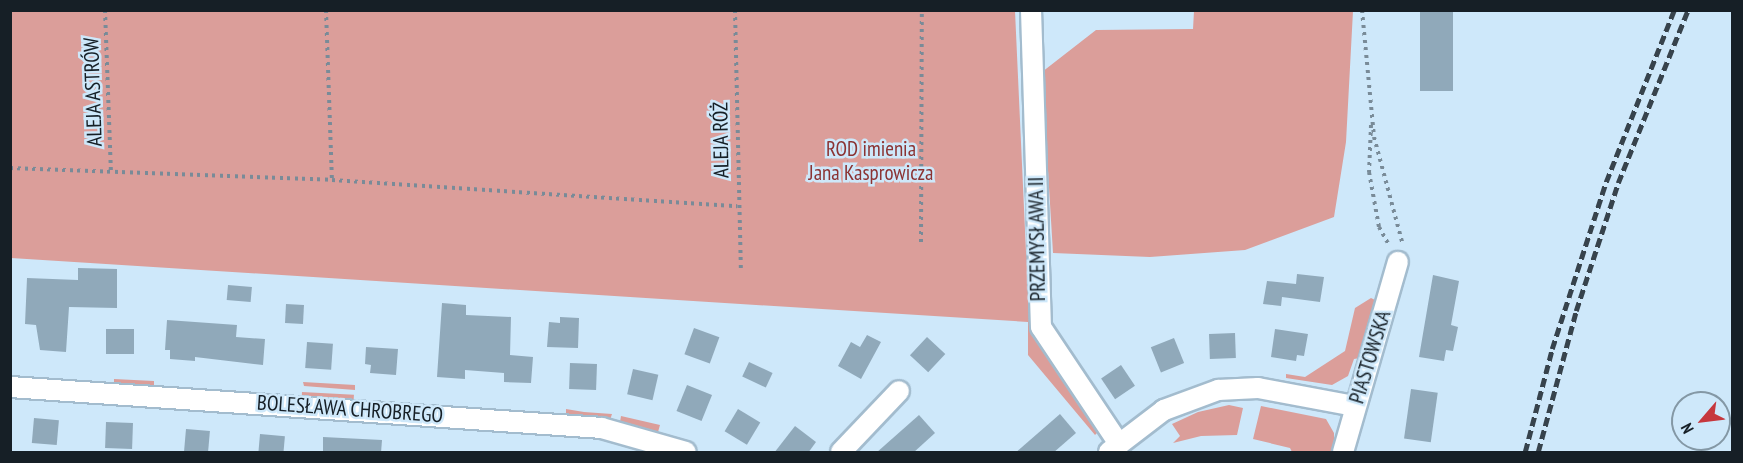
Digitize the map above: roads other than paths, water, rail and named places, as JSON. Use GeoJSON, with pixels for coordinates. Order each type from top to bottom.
{"type":"FeatureCollection","features":[{"type":"Feature","properties":{"kind":"street","name":"PRZEMYSŁAWA II"},"geometry":{"type":"LineString","coordinates":[[1031,10],[1041,327],[1114,448]]}},
{"type":"Feature","properties":{"kind":"street","name":"PIASTOWSKA"},"geometry":{"type":"LineString","coordinates":[[1343,453],[1354,406],[1398,262]]}},
{"type":"Feature","properties":{"kind":"street","name":"BOLESŁAWA CHROBREGO"},"geometry":{"type":"LineString","coordinates":[[10,387],[602,428],[686,453]]}},
{"type":"Feature","properties":{"kind":"street"},"geometry":{"type":"LineString","coordinates":[[1114,448],[1164,410],[1218,390],[1258,388],[1354,406]]}},
{"type":"Feature","properties":{"kind":"street"},"geometry":{"type":"LineString","coordinates":[[841,453],[899,391]]}},
{"type":"Feature","properties":{"kind":"railway"},"geometry":{"type":"LineString","coordinates":[[1525,452],[1552,349],[1606,182],[1674,10]]}},
{"type":"Feature","properties":{"kind":"railway"},"geometry":{"type":"LineString","coordinates":[[1538,452],[1576,311],[1618,183],[1688,10]]}},
{"type":"Feature","properties":{"kind":"park label","name":"ROD imienia Jana Kasprowicza"},"geometry":{"type":"Point","coordinates":[871,161]}}]}
